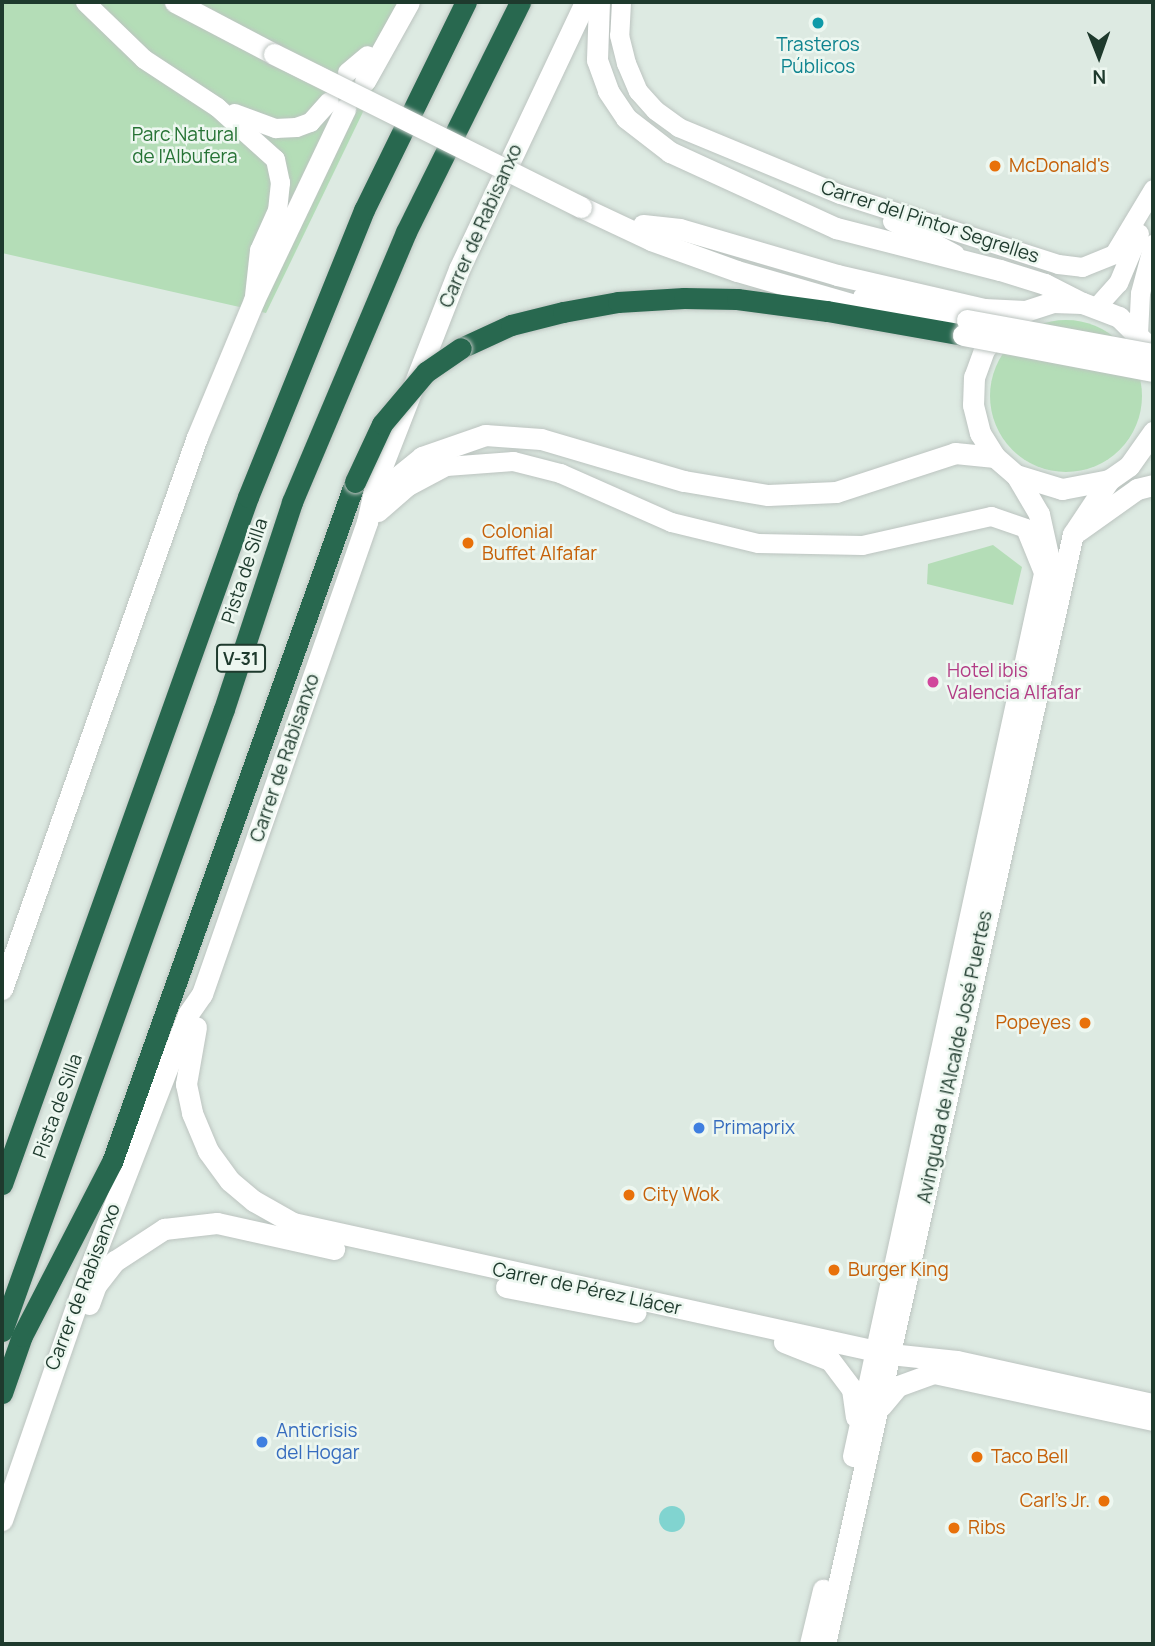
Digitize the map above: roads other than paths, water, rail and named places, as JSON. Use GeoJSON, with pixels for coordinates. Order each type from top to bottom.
{"type":"FeatureCollection","features":[{"type":"Feature","properties":{"kind":"highway","name":"Pista de Silla"},"geometry":{"type":"LineString","coordinates":[[2,1184],[248,497],[364,210],[466,2]]}},
{"type":"Feature","properties":{"kind":"highway","name":"Pista de Silla"},"geometry":{"type":"LineString","coordinates":[[2,1331],[224,709],[292,502],[406,232],[520,2]]}},
{"type":"Feature","properties":{"kind":"highway"},"geometry":{"type":"LineString","coordinates":[[2,1393],[22,1336],[112,1162],[355,482],[382,424],[426,372],[461,348],[511,325],[618,302],[684,298],[827,311],[965,328]]}},
{"type":"Feature","properties":{"kind":"street"},"geometry":{"type":"LineString","coordinates":[[85,2],[144,59],[217,107],[260,141],[275,159],[280,182],[277,210],[259,250],[254,300]]}},
{"type":"Feature","properties":{"kind":"street"},"geometry":{"type":"LineString","coordinates":[[175,2],[274,54],[651,240],[737,271],[965,328],[1153,371]]}},
{"type":"Feature","properties":{"kind":"street"},"geometry":{"type":"LineString","coordinates":[[394,2],[356,76],[409,2]]}},
{"type":"Feature","properties":{"kind":"street","name":"Carrer de Rabisanxo"},"geometry":{"type":"LineString","coordinates":[[2,1520],[40,1414],[42,1393],[188,1014],[202,994],[367,522],[376,482],[459,269],[585,2]]}},
{"type":"Feature","properties":{"kind":"street"},"geometry":{"type":"LineString","coordinates":[[599,2],[597,60],[604,81],[625,118],[646,136],[835,228],[870,240],[968,261],[1045,284],[1089,304],[1147,343]]}},
{"type":"Feature","properties":{"kind":"street","name":"Carrer del Pintor Segrelles"},"geometry":{"type":"LineString","coordinates":[[621,2],[619,35],[638,91],[678,127],[840,194],[1058,264],[1082,267],[1114,254],[1153,189]]}},
{"type":"Feature","properties":{"kind":"street"},"geometry":{"type":"LineString","coordinates":[[217,107],[275,128],[310,122],[337,105]]}},
{"type":"Feature","properties":{"kind":"street"},"geometry":{"type":"LineString","coordinates":[[2,989],[154,550],[254,300],[337,105]]}},
{"type":"Feature","properties":{"kind":"street"},"geometry":{"type":"LineString","coordinates":[[643,225],[680,229],[836,275],[984,309],[1025,311],[1053,303],[1089,304],[1118,283],[1153,189]]}},
{"type":"Feature","properties":{"kind":"street"},"geometry":{"type":"LineString","coordinates":[[840,194],[968,261]]}},
{"type":"Feature","properties":{"kind":"street"},"geometry":{"type":"LineString","coordinates":[[581,207],[643,225],[792,276],[965,328],[1147,343]]}},
{"type":"Feature","properties":{"kind":"street"},"geometry":{"type":"LineString","coordinates":[[1153,244],[1140,293],[1147,343],[1153,360]]}},
{"type":"Feature","properties":{"kind":"street"},"geometry":{"type":"LineString","coordinates":[[1025,311],[995,335],[974,377],[977,423],[995,457],[1016,475],[1062,489],[1109,480],[1129,466],[1153,432]]}},
{"type":"Feature","properties":{"kind":"street"},"geometry":{"type":"LineString","coordinates":[[367,522],[408,467],[456,442],[485,436],[541,439],[684,481],[768,495],[836,492],[955,453],[995,457]]}},
{"type":"Feature","properties":{"kind":"street"},"geometry":{"type":"LineString","coordinates":[[367,522],[429,474],[492,459],[533,463],[671,522],[758,543],[862,545],[991,516],[1025,528],[1043,572]]}},
{"type":"Feature","properties":{"kind":"street","name":"Avinguda de l'Alcalde José Puertes"},"geometry":{"type":"LineString","coordinates":[[825,1644],[878,1410],[882,1352],[1048,555],[1040,514],[1016,475]]}},
{"type":"Feature","properties":{"kind":"street","name":"Avinguda de l'Alcalde José Puertes"},"geometry":{"type":"LineString","coordinates":[[810,1644],[858,1429],[882,1352],[1073,534],[1109,480]]}},
{"type":"Feature","properties":{"kind":"street"},"geometry":{"type":"LineString","coordinates":[[1073,534],[1137,489],[1153,485]]}},
{"type":"Feature","properties":{"kind":"street","name":"Carrer de Pérez Llácer"},"geometry":{"type":"LineString","coordinates":[[202,994],[188,1055],[186,1084],[192,1113],[208,1150],[230,1181],[254,1201],[293,1223],[882,1352],[957,1361],[1153,1404]]}},
{"type":"Feature","properties":{"kind":"street","name":"Carrer de Pérez Llácer"},"geometry":{"type":"LineString","coordinates":[[40,1414],[52,1396],[96,1284],[115,1261],[164,1229],[217,1223],[606,1308],[792,1343],[830,1360],[852,1390],[858,1429]]}},
{"type":"Feature","properties":{"kind":"street"},"geometry":{"type":"LineString","coordinates":[[878,1410],[898,1386],[934,1373],[1153,1420]]}},
{"type":"Feature","properties":{"kind":"water"},"geometry":{"type":"Polygon","coordinates":[[[672,1506],[681,1510],[685,1519],[681,1528],[672,1532],[663,1528],[659,1519],[663,1510],[672,1506]]]}},
{"type":"Feature","properties":{"kind":"place","name":"Trasteros Públicos"},"geometry":{"type":"Point","coordinates":[818,23]}},
{"type":"Feature","properties":{"kind":"place","name":"McDonald's"},"geometry":{"type":"Point","coordinates":[995,166]}},
{"type":"Feature","properties":{"kind":"place","name":"Colonial Buffet Alfafar"},"geometry":{"type":"Point","coordinates":[468,543]}},
{"type":"Feature","properties":{"kind":"place","name":"Hotel ibis Valencia Alfafar"},"geometry":{"type":"Point","coordinates":[933,682]}},
{"type":"Feature","properties":{"kind":"place","name":"Popeyes"},"geometry":{"type":"Point","coordinates":[1085,1023]}},
{"type":"Feature","properties":{"kind":"place","name":"Primaprix"},"geometry":{"type":"Point","coordinates":[699,1128]}},
{"type":"Feature","properties":{"kind":"place","name":"City Wok"},"geometry":{"type":"Point","coordinates":[629,1195]}},
{"type":"Feature","properties":{"kind":"place","name":"Burger King"},"geometry":{"type":"Point","coordinates":[834,1270]}},
{"type":"Feature","properties":{"kind":"place","name":"Anticrisis del Hogar"},"geometry":{"type":"Point","coordinates":[262,1442]}},
{"type":"Feature","properties":{"kind":"place","name":"Taco Bell"},"geometry":{"type":"Point","coordinates":[977,1457]}},
{"type":"Feature","properties":{"kind":"place","name":"Carl's Jr."},"geometry":{"type":"Point","coordinates":[1104,1501]}},
{"type":"Feature","properties":{"kind":"place","name":"Ribs"},"geometry":{"type":"Point","coordinates":[954,1528]}},
{"type":"Feature","properties":{"kind":"park label","name":"Parc Natural de l'Albufera"},"geometry":{"type":"Point","coordinates":[185,146]}}]}
